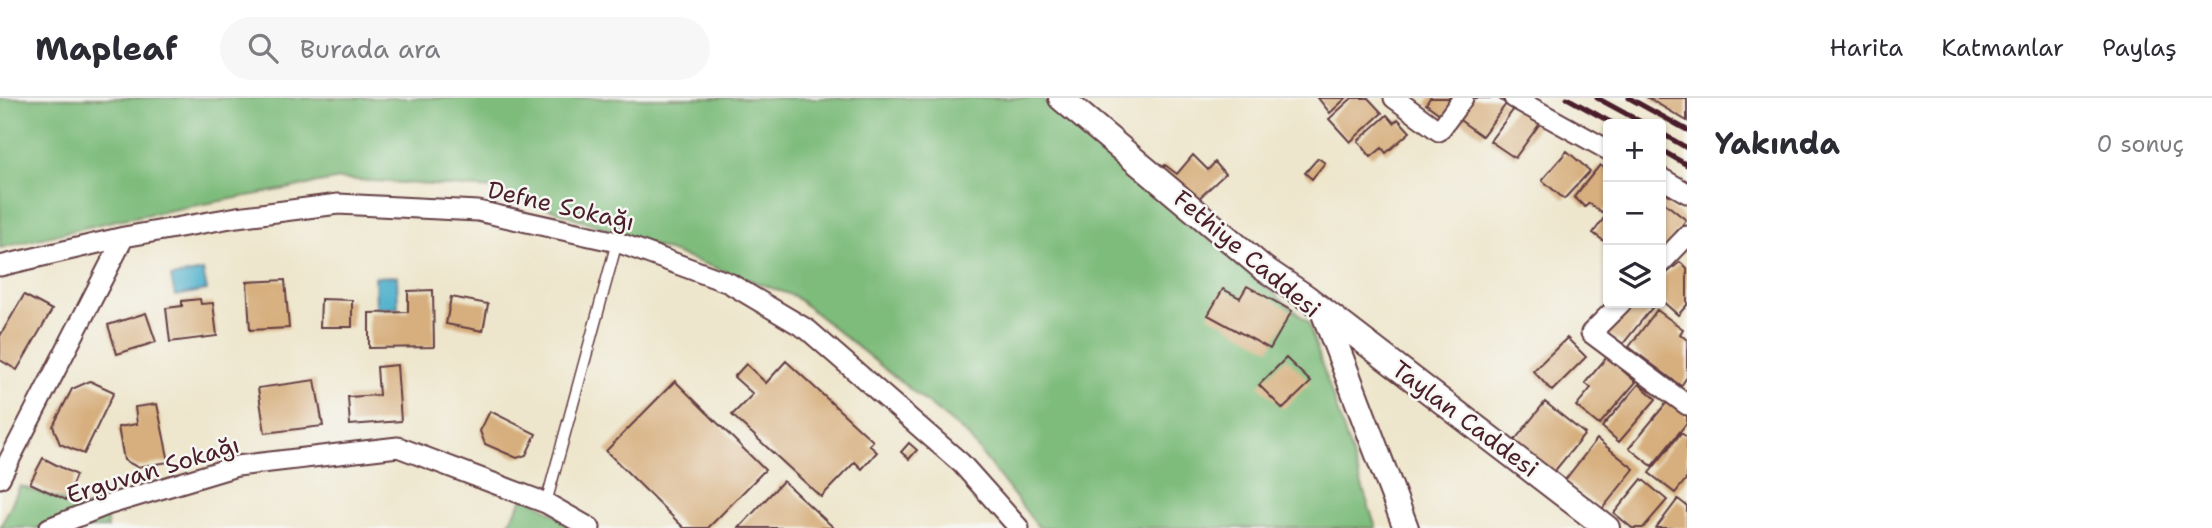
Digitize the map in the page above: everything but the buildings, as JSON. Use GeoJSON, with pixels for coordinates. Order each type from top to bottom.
{"type":"FeatureCollection","features":[{"type":"Feature","properties":{"kind":"street","name":"Fethiye Caddesi"},"geometry":{"type":"LineString","coordinates":[[1061,98],[1263,268],[1323,311],[1406,528]]}},
{"type":"Feature","properties":{"kind":"street"},"geometry":{"type":"LineString","coordinates":[[1395,98],[1439,131],[1463,98]]}},
{"type":"Feature","properties":{"kind":"street"},"geometry":{"type":"LineString","coordinates":[[1514,98],[1603,147]]}},
{"type":"Feature","properties":{"kind":"street"},"geometry":{"type":"LineString","coordinates":[[1666,181],[1687,193]]}},
{"type":"Feature","properties":{"kind":"street","name":"Defne Sokağı"},"geometry":{"type":"LineString","coordinates":[[0,266],[124,237],[237,217],[338,204],[478,211],[617,242],[729,283],[808,330],[961,463],[1018,528]]}},
{"type":"Feature","properties":{"kind":"street"},"geometry":{"type":"LineString","coordinates":[[0,478],[124,237]]}},
{"type":"Feature","properties":{"kind":"street"},"geometry":{"type":"LineString","coordinates":[[1666,259],[1685,242]]}},
{"type":"Feature","properties":{"kind":"street"},"geometry":{"type":"LineString","coordinates":[[1616,308],[1591,333],[1687,405]]}},
{"type":"Feature","properties":{"kind":"street","name":"Taylan Caddesi"},"geometry":{"type":"LineString","coordinates":[[1323,311],[1607,528]]}},
{"type":"Feature","properties":{"kind":"street","name":"Erguvan Sokağı"},"geometry":{"type":"LineString","coordinates":[[49,528],[107,505],[237,466],[398,447],[546,503],[590,528]]}},
{"type":"Feature","properties":{"kind":"lane"},"geometry":{"type":"LineString","coordinates":[[546,503],[617,242]]}},
{"type":"Feature","properties":{"kind":"green space"},"geometry":{"type":"Polygon","coordinates":[[[0,98],[1041,98],[1308,322],[1376,528],[1039,528],[967,435],[794,296],[495,189],[340,179],[117,220],[0,248],[0,98]]]}},
{"type":"Feature","properties":{"kind":"green space"},"geometry":{"type":"Polygon","coordinates":[[[20,486],[106,515],[108,528],[0,528],[20,486]]]}},
{"type":"Feature","properties":{"kind":"green space"},"geometry":{"type":"Polygon","coordinates":[[[525,495],[575,528],[506,528],[525,495]]]}},
{"type":"Feature","properties":{"kind":"water"},"geometry":{"type":"Polygon","coordinates":[[[203,271],[207,290],[175,296],[171,277],[203,271]]]}},
{"type":"Feature","properties":{"kind":"water"},"geometry":{"type":"Polygon","coordinates":[[[397,276],[398,308],[376,308],[375,277],[397,276]]]}},
{"type":"Feature","properties":{"kind":"railway"},"geometry":{"type":"LineString","coordinates":[[1567,98],[1605,119]]}},
{"type":"Feature","properties":{"kind":"railway"},"geometry":{"type":"LineString","coordinates":[[1597,98],[1636,119]]}},
{"type":"Feature","properties":{"kind":"railway"},"geometry":{"type":"LineString","coordinates":[[1629,98],[1687,130]]}},
{"type":"Feature","properties":{"kind":"railway"},"geometry":{"type":"LineString","coordinates":[[1666,136],[1687,148]]}},
{"type":"Feature","properties":{"kind":"railway"},"geometry":{"type":"LineString","coordinates":[[1666,153],[1687,165]]}}]}
